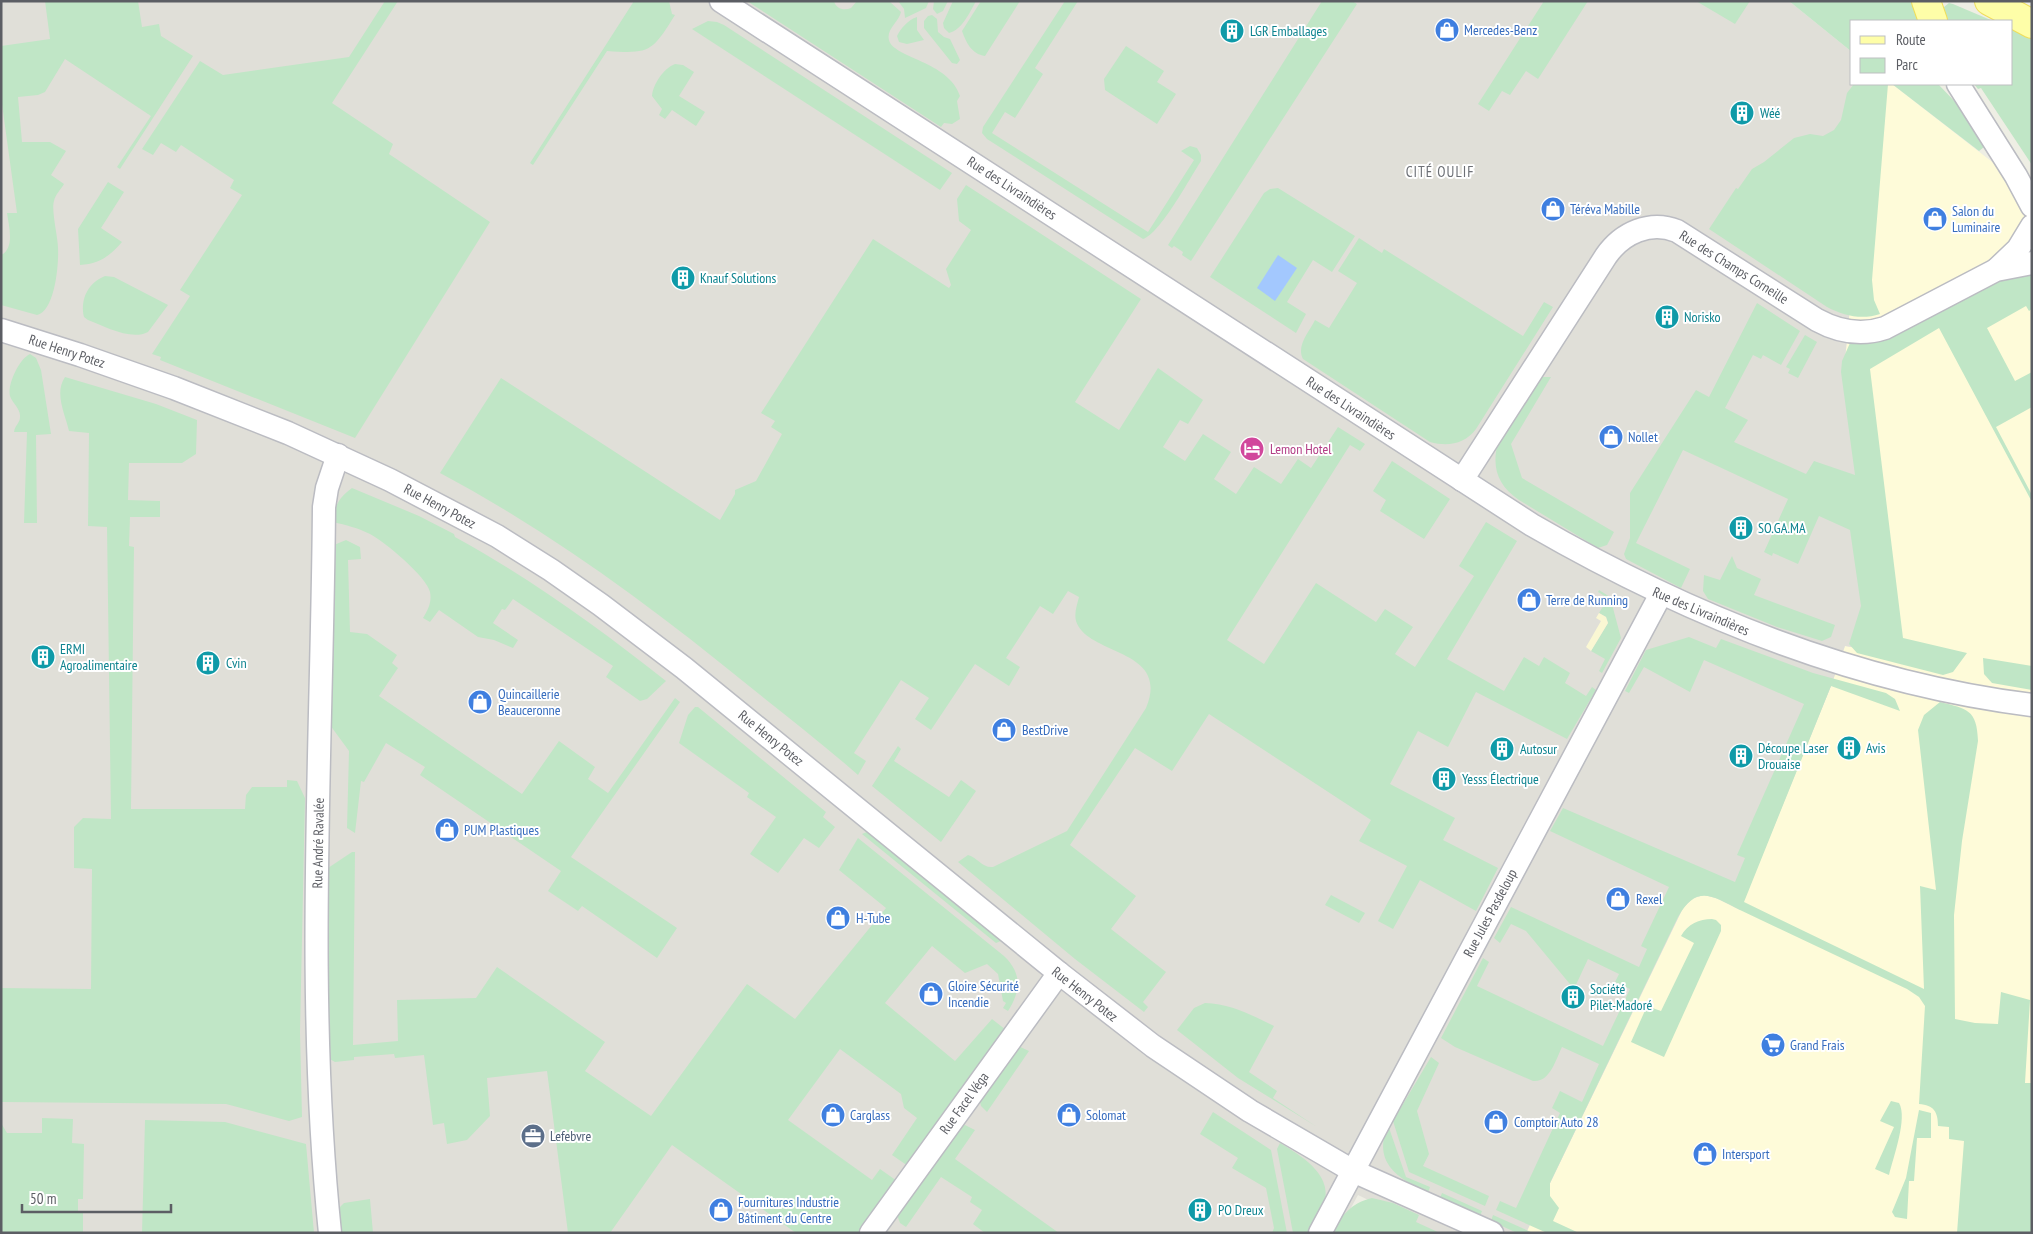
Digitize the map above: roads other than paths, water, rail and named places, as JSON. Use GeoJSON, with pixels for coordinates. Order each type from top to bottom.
{"type":"FeatureCollection","features":[{"type":"Feature","properties":{"kind":"main road"},"geometry":{"type":"LineString","coordinates":[[1926,1],[1933,20]]}},
{"type":"Feature","properties":{"kind":"main road"},"geometry":{"type":"LineString","coordinates":[[1989,1],[2032,24]]}},
{"type":"Feature","properties":{"kind":"street","name":"Rue des Livraindières"},"geometry":{"type":"LineString","coordinates":[[722,1],[1462,480],[1569,546],[1661,594],[1819,657],[1910,683],[2032,705]]}},
{"type":"Feature","properties":{"kind":"street"},"geometry":{"type":"LineString","coordinates":[[1959,85],[2016,176],[2032,206]]}},
{"type":"Feature","properties":{"kind":"street","name":"Rue des Champs Corneille"},"geometry":{"type":"LineString","coordinates":[[1462,480],[1606,256],[1618,242],[1636,232],[1660,226],[1678,231],[1817,320],[1835,328],[1854,332],[1871,332],[1885,328],[1996,270],[2018,249],[2032,226]]}},
{"type":"Feature","properties":{"kind":"street","name":"Rue des Champs Corneille"},"geometry":{"type":"LineString","coordinates":[[1996,270],[2032,263]]}},
{"type":"Feature","properties":{"kind":"street","name":"Rue Henry Potez"},"geometry":{"type":"LineString","coordinates":[[1,330],[80,355],[208,400],[338,455],[435,502],[497,536],[552,570],[703,682],[1059,973],[1124,1024],[1203,1080],[1250,1111],[1353,1172],[1492,1233]]}},
{"type":"Feature","properties":{"kind":"street","name":"Rue André Ravalée"},"geometry":{"type":"LineString","coordinates":[[330,1233],[319,1116],[317,1045],[318,851],[324,508],[327,488],[338,455]]}},
{"type":"Feature","properties":{"kind":"street","name":"Rue Jules Pasdeloup"},"geometry":{"type":"LineString","coordinates":[[1320,1233],[1661,594]]}},
{"type":"Feature","properties":{"kind":"street","name":"Rue Facel Véga"},"geometry":{"type":"LineString","coordinates":[[871,1233],[1059,973]]}},
{"type":"Feature","properties":{"kind":"water"},"geometry":{"type":"Polygon","coordinates":[[[1278,255],[1297,268],[1275,301],[1257,288],[1278,255]]]}},
{"type":"Feature","properties":{"kind":"place","name":"Mercedes-Benz"},"geometry":{"type":"Point","coordinates":[1447,30]}},
{"type":"Feature","properties":{"kind":"place","name":"LGR Emballages"},"geometry":{"type":"Point","coordinates":[1232,31]}},
{"type":"Feature","properties":{"kind":"place","name":"Wéé"},"geometry":{"type":"Point","coordinates":[1742,113]}},
{"type":"Feature","properties":{"kind":"place","name":"Téréva Mabille"},"geometry":{"type":"Point","coordinates":[1553,209]}},
{"type":"Feature","properties":{"kind":"place","name":"Salon du Luminaire"},"geometry":{"type":"Point","coordinates":[1935,219]}},
{"type":"Feature","properties":{"kind":"place","name":"Knauf Solutions"},"geometry":{"type":"Point","coordinates":[683,278]}},
{"type":"Feature","properties":{"kind":"place","name":"Norisko"},"geometry":{"type":"Point","coordinates":[1667,317]}},
{"type":"Feature","properties":{"kind":"place","name":"Nollet"},"geometry":{"type":"Point","coordinates":[1611,437]}},
{"type":"Feature","properties":{"kind":"place","name":"Lemon Hotel"},"geometry":{"type":"Point","coordinates":[1252,449]}},
{"type":"Feature","properties":{"kind":"place","name":"SO.GA.MA"},"geometry":{"type":"Point","coordinates":[1741,528]}},
{"type":"Feature","properties":{"kind":"place","name":"Terre de Running"},"geometry":{"type":"Point","coordinates":[1529,600]}},
{"type":"Feature","properties":{"kind":"place","name":"ERMI Agroalimentaire"},"geometry":{"type":"Point","coordinates":[43,657]}},
{"type":"Feature","properties":{"kind":"place","name":"Cvin"},"geometry":{"type":"Point","coordinates":[208,663]}},
{"type":"Feature","properties":{"kind":"place","name":"Quincaillerie Beauceronne"},"geometry":{"type":"Point","coordinates":[480,702]}},
{"type":"Feature","properties":{"kind":"place","name":"BestDrive"},"geometry":{"type":"Point","coordinates":[1004,730]}},
{"type":"Feature","properties":{"kind":"place","name":"Avis"},"geometry":{"type":"Point","coordinates":[1849,748]}},
{"type":"Feature","properties":{"kind":"place","name":"Autosur"},"geometry":{"type":"Point","coordinates":[1502,749]}},
{"type":"Feature","properties":{"kind":"place","name":"Découpe Laser Drouaise"},"geometry":{"type":"Point","coordinates":[1741,756]}},
{"type":"Feature","properties":{"kind":"place","name":"Yesss Électrique"},"geometry":{"type":"Point","coordinates":[1444,779]}},
{"type":"Feature","properties":{"kind":"place","name":"PUM Plastiques"},"geometry":{"type":"Point","coordinates":[447,830]}},
{"type":"Feature","properties":{"kind":"place","name":"Rexel"},"geometry":{"type":"Point","coordinates":[1618,899]}},
{"type":"Feature","properties":{"kind":"place","name":"H-Tube"},"geometry":{"type":"Point","coordinates":[838,918]}},
{"type":"Feature","properties":{"kind":"place","name":"Gloire Sécurité Incendie"},"geometry":{"type":"Point","coordinates":[931,994]}},
{"type":"Feature","properties":{"kind":"place","name":"Société Pilet-Madoré"},"geometry":{"type":"Point","coordinates":[1573,997]}},
{"type":"Feature","properties":{"kind":"place","name":"Grand Frais"},"geometry":{"type":"Point","coordinates":[1773,1045]}},
{"type":"Feature","properties":{"kind":"place","name":"Carglass"},"geometry":{"type":"Point","coordinates":[833,1115]}},
{"type":"Feature","properties":{"kind":"place","name":"Solomat"},"geometry":{"type":"Point","coordinates":[1069,1115]}},
{"type":"Feature","properties":{"kind":"place","name":"Comptoir Auto 28"},"geometry":{"type":"Point","coordinates":[1496,1122]}},
{"type":"Feature","properties":{"kind":"place","name":"Lefebvre"},"geometry":{"type":"Point","coordinates":[533,1136]}},
{"type":"Feature","properties":{"kind":"place","name":"Intersport"},"geometry":{"type":"Point","coordinates":[1705,1154]}},
{"type":"Feature","properties":{"kind":"place","name":"Fournitures Industrie Bâtiment du Centre"},"geometry":{"type":"Point","coordinates":[721,1210]}},
{"type":"Feature","properties":{"kind":"place","name":"PO Dreux"},"geometry":{"type":"Point","coordinates":[1200,1210]}},
{"type":"Feature","properties":{"kind":"district","name":"CITÉ OULIF"},"geometry":{"type":"Point","coordinates":[1440,172]}}]}
